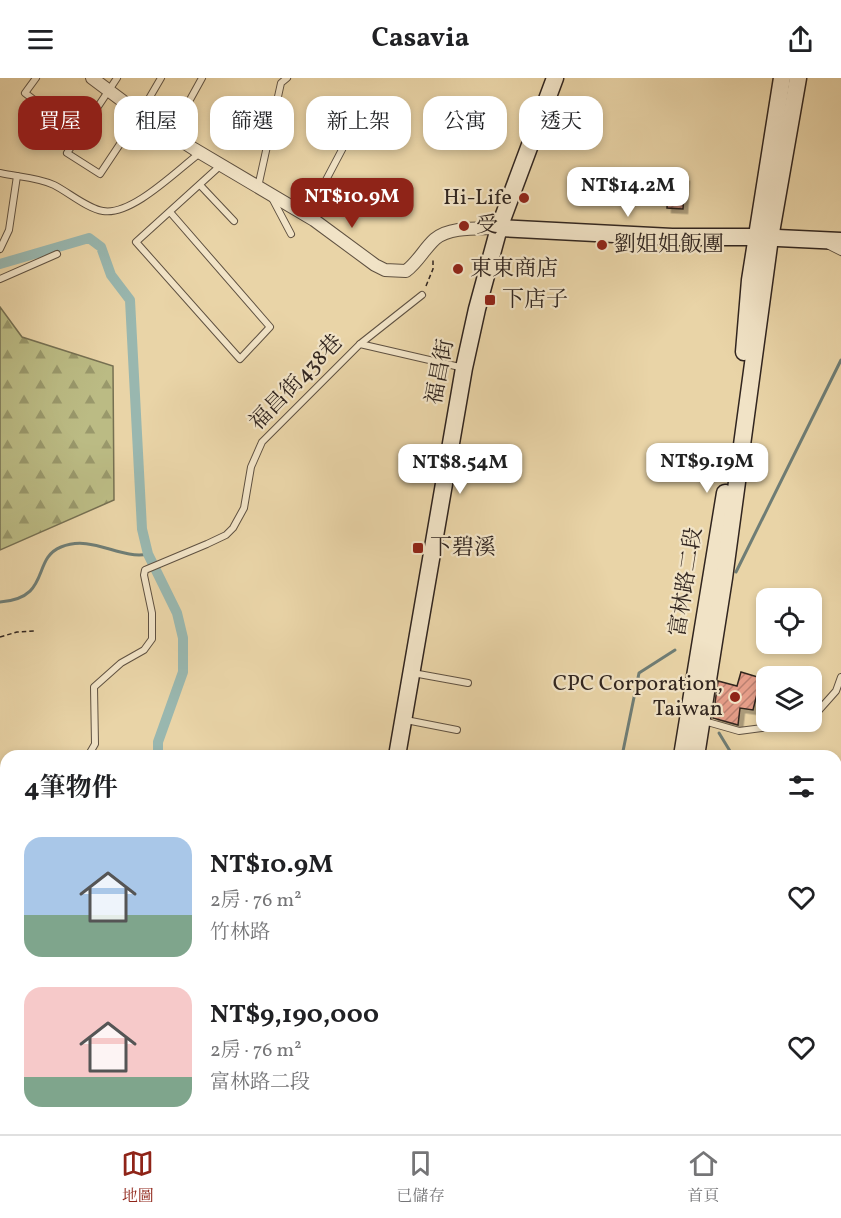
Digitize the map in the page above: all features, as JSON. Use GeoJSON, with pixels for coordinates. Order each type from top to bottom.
{"type":"FeatureCollection","features":[{"type":"Feature","properties":{"kind":"main road","name":"福昌街"},"geometry":{"type":"LineString","coordinates":[[398,750],[464,368],[477,309],[499,228],[555,78]]}},
{"type":"Feature","properties":{"kind":"main road"},"geometry":{"type":"LineString","coordinates":[[764,237],[782,78]]}},
{"type":"Feature","properties":{"kind":"main road"},"geometry":{"type":"LineString","coordinates":[[764,237],[798,78]]}},
{"type":"Feature","properties":{"kind":"main road"},"geometry":{"type":"LineString","coordinates":[[499,228],[672,237],[764,237],[841,241]]}},
{"type":"Feature","properties":{"kind":"main road","name":"富林路二段"},"geometry":{"type":"LineString","coordinates":[[684,750],[695,719],[704,665],[741,393],[750,280],[764,237]]}},
{"type":"Feature","properties":{"kind":"main road","name":"富林路二段"},"geometry":{"type":"LineString","coordinates":[[695,719],[696,750]]}},
{"type":"Feature","properties":{"kind":"street"},"geometry":{"type":"LineString","coordinates":[[92,78],[116,96]]}},
{"type":"Feature","properties":{"kind":"street"},"geometry":{"type":"LineString","coordinates":[[197,151],[307,216],[386,270],[406,271],[441,235],[455,231],[499,228]]}},
{"type":"Feature","properties":{"kind":"lane"},"geometry":{"type":"LineString","coordinates":[[29,96],[25,93],[36,78]]}},
{"type":"Feature","properties":{"kind":"lane"},"geometry":{"type":"LineString","coordinates":[[102,102],[117,78]]}},
{"type":"Feature","properties":{"kind":"lane"},"geometry":{"type":"LineString","coordinates":[[150,96],[161,78]]}},
{"type":"Feature","properties":{"kind":"lane"},"geometry":{"type":"LineString","coordinates":[[192,96],[202,78]]}},
{"type":"Feature","properties":{"kind":"lane"},"geometry":{"type":"LineString","coordinates":[[258,187],[280,83],[287,78]]}},
{"type":"Feature","properties":{"kind":"lane"},"geometry":{"type":"LineString","coordinates":[[69,150],[67,153],[100,174],[116,150]]}},
{"type":"Feature","properties":{"kind":"lane"},"geometry":{"type":"LineString","coordinates":[[307,216],[342,150]]}},
{"type":"Feature","properties":{"kind":"lane"},"geometry":{"type":"LineString","coordinates":[[0,173],[36,178],[52,184],[101,211],[113,211],[127,207],[144,196],[197,151]]}},
{"type":"Feature","properties":{"kind":"lane"},"geometry":{"type":"LineString","coordinates":[[170,212],[270,327],[240,359],[136,242],[222,165]]}},
{"type":"Feature","properties":{"kind":"lane"},"geometry":{"type":"LineString","coordinates":[[0,249],[9,230],[17,177]]}},
{"type":"Feature","properties":{"kind":"lane"},"geometry":{"type":"LineString","coordinates":[[200,185],[234,221]]}},
{"type":"Feature","properties":{"kind":"lane"},"geometry":{"type":"LineString","coordinates":[[271,194],[274,205],[291,234]]}},
{"type":"Feature","properties":{"kind":"lane"},"geometry":{"type":"LineString","coordinates":[[818,240],[841,235]]}},
{"type":"Feature","properties":{"kind":"lane"},"geometry":{"type":"LineString","coordinates":[[818,240],[841,252]]}},
{"type":"Feature","properties":{"kind":"lane"},"geometry":{"type":"LineString","coordinates":[[0,279],[57,254]]}},
{"type":"Feature","properties":{"kind":"lane"},"geometry":{"type":"LineString","coordinates":[[360,345],[422,295]]}},
{"type":"Feature","properties":{"kind":"lane","name":"福昌街438巷"},"geometry":{"type":"LineString","coordinates":[[92,750],[95,744],[94,687],[121,663],[144,650],[152,639],[152,613],[145,570],[226,535],[233,528],[244,508],[250,467],[262,442],[360,345],[464,368]]}},
{"type":"Feature","properties":{"kind":"lane"},"geometry":{"type":"LineString","coordinates":[[410,673],[468,683]]}},
{"type":"Feature","properties":{"kind":"lane"},"geometry":{"type":"LineString","coordinates":[[822,707],[836,692],[841,677]]}},
{"type":"Feature","properties":{"kind":"lane"},"geometry":{"type":"LineString","coordinates":[[402,719],[457,730]]}},
{"type":"Feature","properties":{"kind":"lane"},"geometry":{"type":"LineString","coordinates":[[695,719],[739,731],[756,729]]}},
{"type":"Feature","properties":{"kind":"path"},"geometry":{"type":"LineString","coordinates":[[422,295],[433,269],[434,240]]}},
{"type":"Feature","properties":{"kind":"path"},"geometry":{"type":"LineString","coordinates":[[0,637],[17,632],[36,631]]}},
{"type":"Feature","properties":{"kind":"green space"},"geometry":{"type":"Polygon","coordinates":[[[0,307],[22,337],[113,366],[114,500],[0,550],[0,307]]]}},
{"type":"Feature","properties":{"kind":"building"},"geometry":{"type":"Polygon","coordinates":[[[669,175],[685,177],[683,209],[667,208],[669,175]]]}},
{"type":"Feature","properties":{"kind":"building","name":"CPC Corporation, Taiwan"},"geometry":{"type":"Polygon","coordinates":[[[741,672],[756,676],[756,698],[753,710],[740,708],[738,725],[713,718],[718,681],[737,686],[741,672]]]}},
{"type":"Feature","properties":{"kind":"waterway"},"geometry":{"type":"LineString","coordinates":[[0,264],[89,238],[101,247],[111,275],[130,300],[142,529],[148,554],[177,613],[183,638],[183,672],[158,742],[158,750]]}},
{"type":"Feature","properties":{"kind":"waterway"},"geometry":{"type":"LineString","coordinates":[[736,572],[841,360]]}},
{"type":"Feature","properties":{"kind":"waterway"},"geometry":{"type":"LineString","coordinates":[[0,602],[16,599],[27,593],[34,586],[46,560],[61,547],[84,543],[127,554],[148,554]]}},
{"type":"Feature","properties":{"kind":"waterway"},"geometry":{"type":"LineString","coordinates":[[623,750],[639,673],[675,650]]}},
{"type":"Feature","properties":{"kind":"waterway"},"geometry":{"type":"LineString","coordinates":[[719,733],[729,750]]}},
{"type":"Feature","properties":{"kind":"place","name":"Hi-Life"},"geometry":{"type":"Point","coordinates":[524,198]}},
{"type":"Feature","properties":{"kind":"place","name":"受"},"geometry":{"type":"Point","coordinates":[464,226]}},
{"type":"Feature","properties":{"kind":"place","name":"劉姐姐飯團"},"geometry":{"type":"Point","coordinates":[602,245]}},
{"type":"Feature","properties":{"kind":"place","name":"東東商店"},"geometry":{"type":"Point","coordinates":[458,269]}},
{"type":"Feature","properties":{"kind":"place","name":"下店子"},"geometry":{"type":"Point","coordinates":[490,300]}},
{"type":"Feature","properties":{"kind":"place","name":"下碧溪"},"geometry":{"type":"Point","coordinates":[418,548]}},
{"type":"Feature","properties":{"kind":"place","name":"CPC Corporation, Taiwan"},"geometry":{"type":"Point","coordinates":[735,697]}}]}
